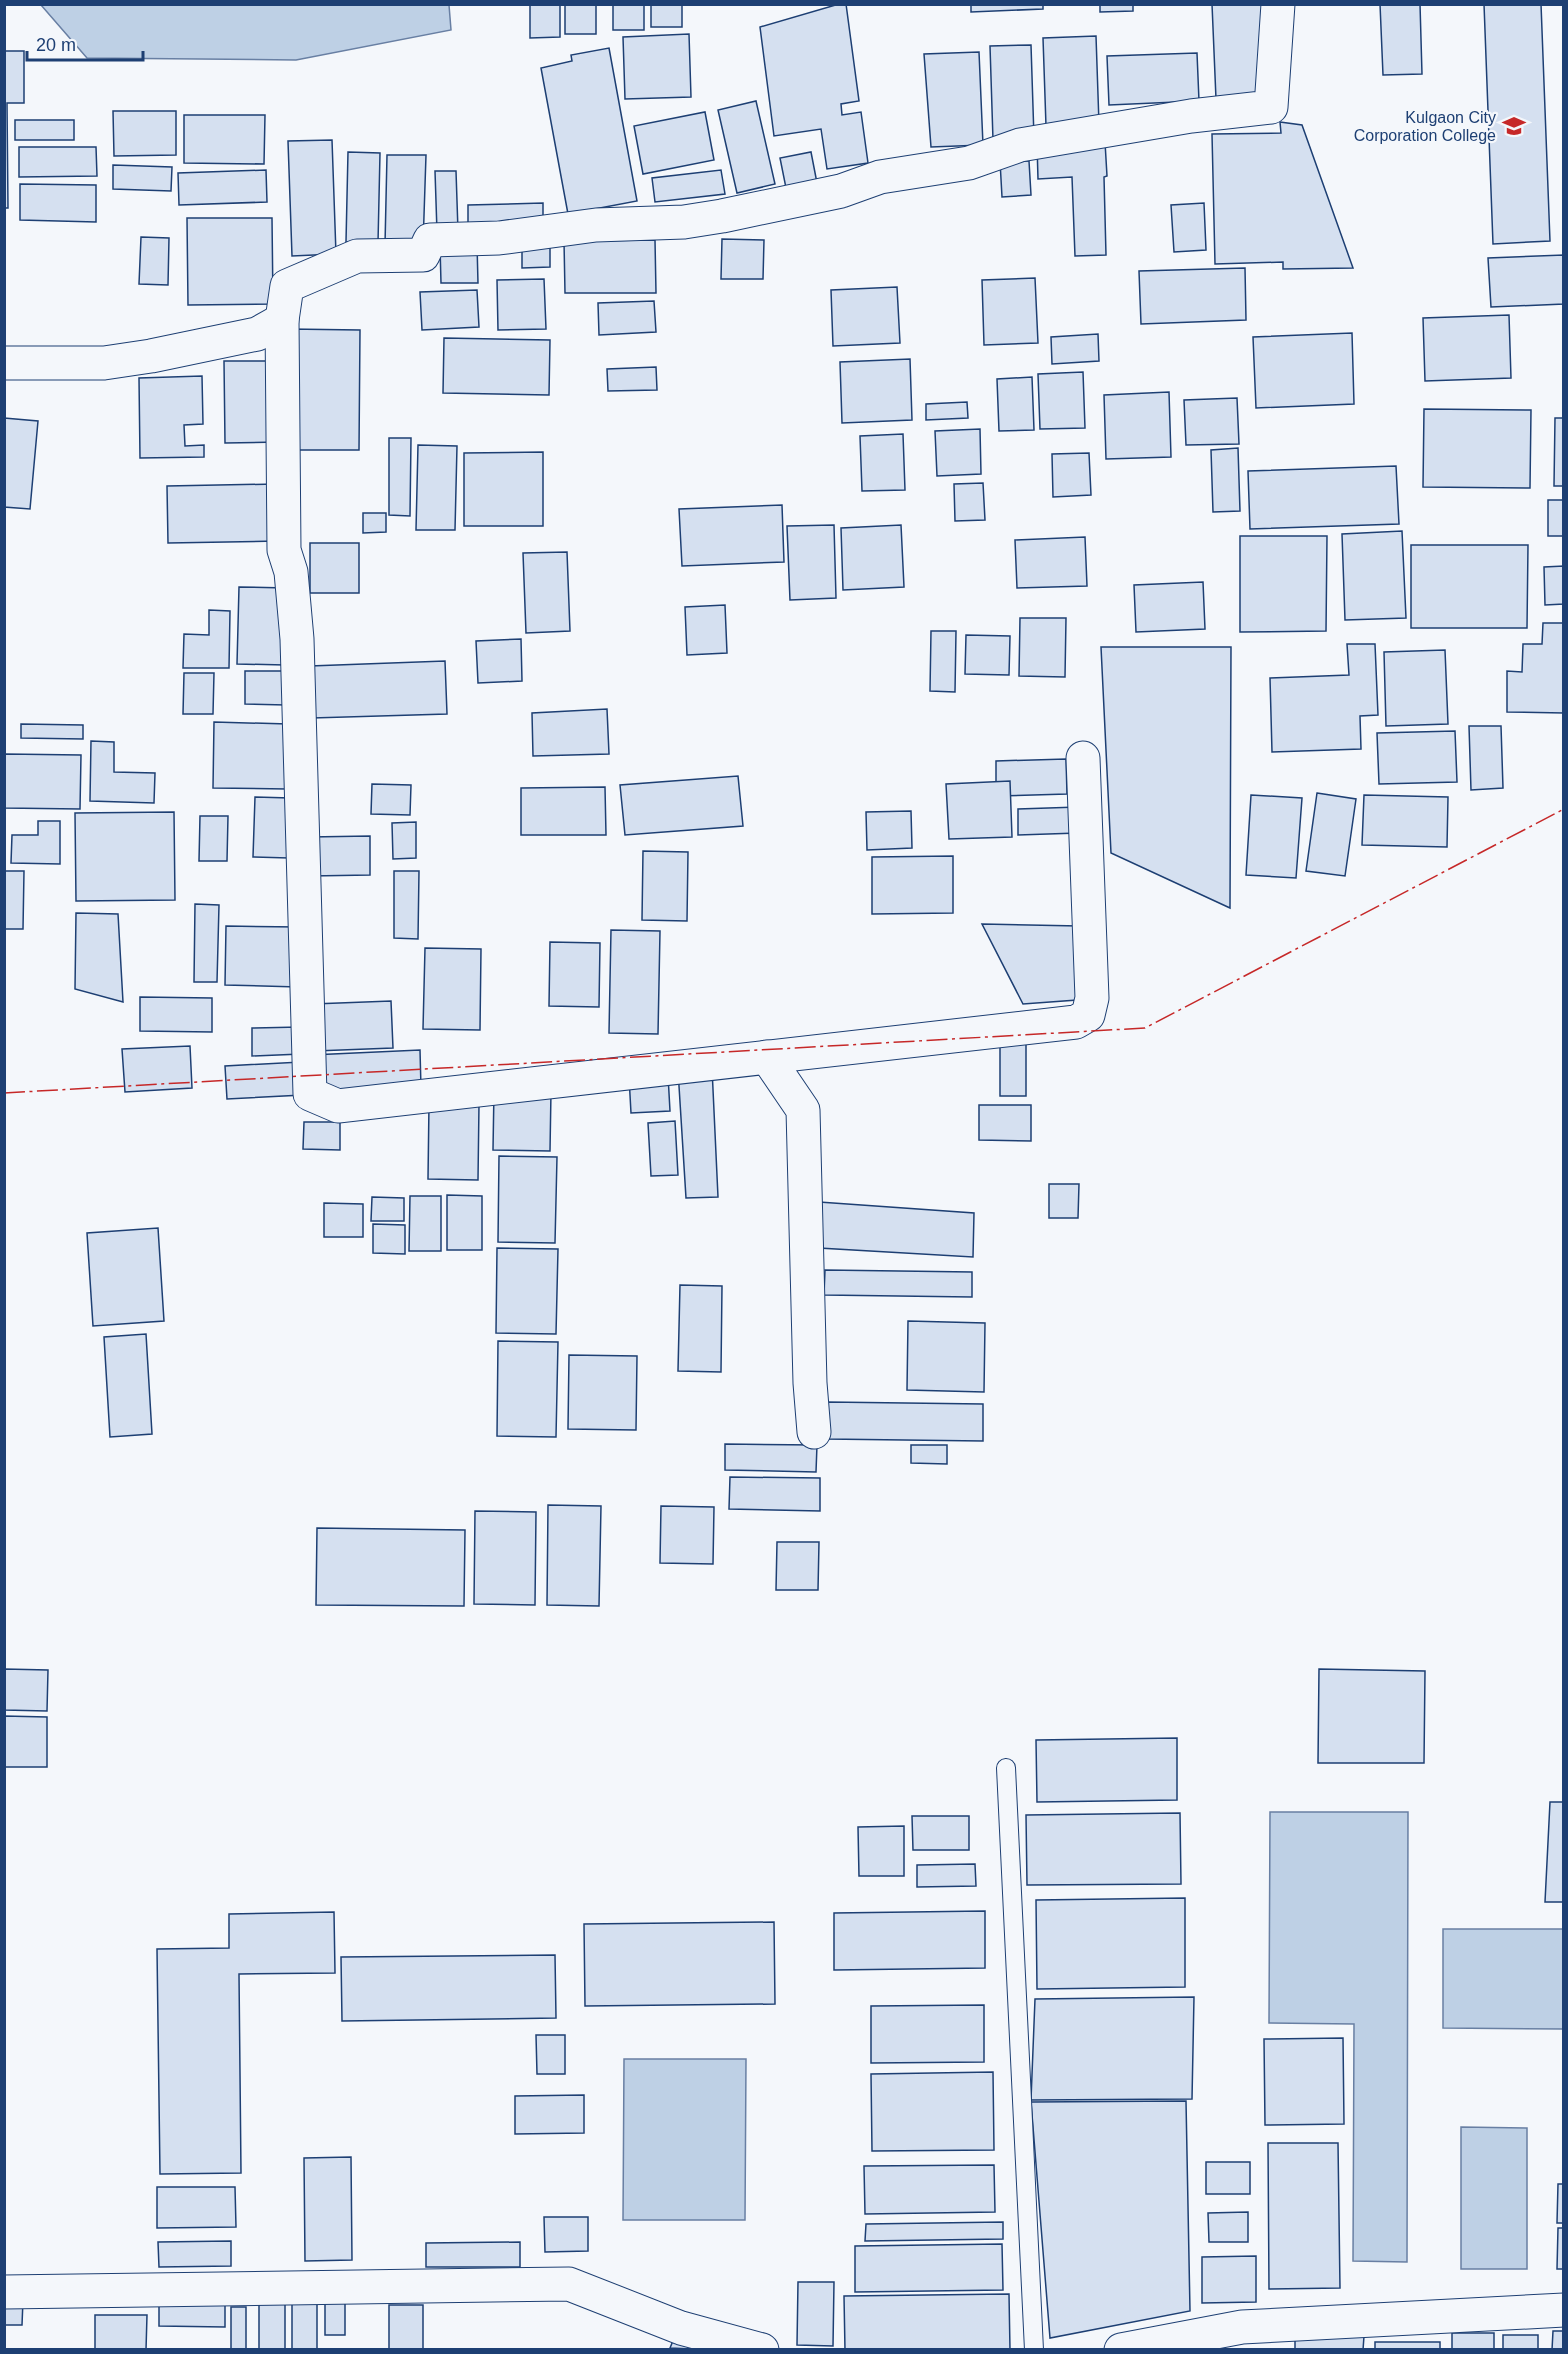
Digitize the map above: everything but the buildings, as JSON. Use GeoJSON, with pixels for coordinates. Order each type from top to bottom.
{"type":"FeatureCollection","features":[{"type":"Feature","properties":{"kind":"street"},"geometry":{"type":"LineString","coordinates":[[1083,758],[1092,998],[1088,1015],[1076,1022],[338,1106],[310,1094],[297,639],[291,572],[284,550],[282,320],[287,286],[357,256],[423,255],[429,240],[498,238],[596,225],[684,222],[722,216],[841,191],[880,177],[969,164],[1020,144],[1191,116],[1271,107],[1278,4]]}},
{"type":"Feature","properties":{"kind":"street"},"geometry":{"type":"LineString","coordinates":[[4,363],[104,363],[151,356],[257,334],[282,320]]}},
{"type":"Feature","properties":{"kind":"street"},"geometry":{"type":"LineString","coordinates":[[767,1057],[803,1110],[810,1383],[814,1432]]}},
{"type":"Feature","properties":{"kind":"street"},"geometry":{"type":"LineString","coordinates":[[4,2292],[569,2284],[681,2328],[762,2349]]}},
{"type":"Feature","properties":{"kind":"street"},"geometry":{"type":"LineString","coordinates":[[1121,2349],[1242,2327],[1563,2310]]}},
{"type":"Feature","properties":{"kind":"lane"},"geometry":{"type":"LineString","coordinates":[[1006,1768],[1034,2349]]}},
{"type":"Feature","properties":{"kind":"water"},"geometry":{"type":"Polygon","coordinates":[[[41,5],[449,5],[451,30],[296,60],[87,58],[41,5]]]}},
{"type":"Feature","properties":{"kind":"water"},"geometry":{"type":"Polygon","coordinates":[[[1270,1812],[1408,1812],[1407,2262],[1353,2261],[1354,2024],[1269,2023],[1270,1812]]]}},
{"type":"Feature","properties":{"kind":"water"},"geometry":{"type":"Polygon","coordinates":[[[1443,1929],[1563,1929],[1563,2029],[1443,2028],[1443,1929]]]}},
{"type":"Feature","properties":{"kind":"water"},"geometry":{"type":"Polygon","coordinates":[[[624,2059],[746,2059],[745,2220],[623,2220],[624,2059]]]}},
{"type":"Feature","properties":{"kind":"water"},"geometry":{"type":"Polygon","coordinates":[[[1461,2127],[1527,2128],[1527,2269],[1461,2269],[1461,2127]]]}},
{"type":"Feature","properties":{"kind":"power"},"geometry":{"type":"LineString","coordinates":[[4,1093],[1145,1028],[1564,809]]}},
{"type":"Feature","properties":{"kind":"place","name":"Kulgaon City Corporation College"},"geometry":{"type":"Point","coordinates":[1514,126]}}]}
